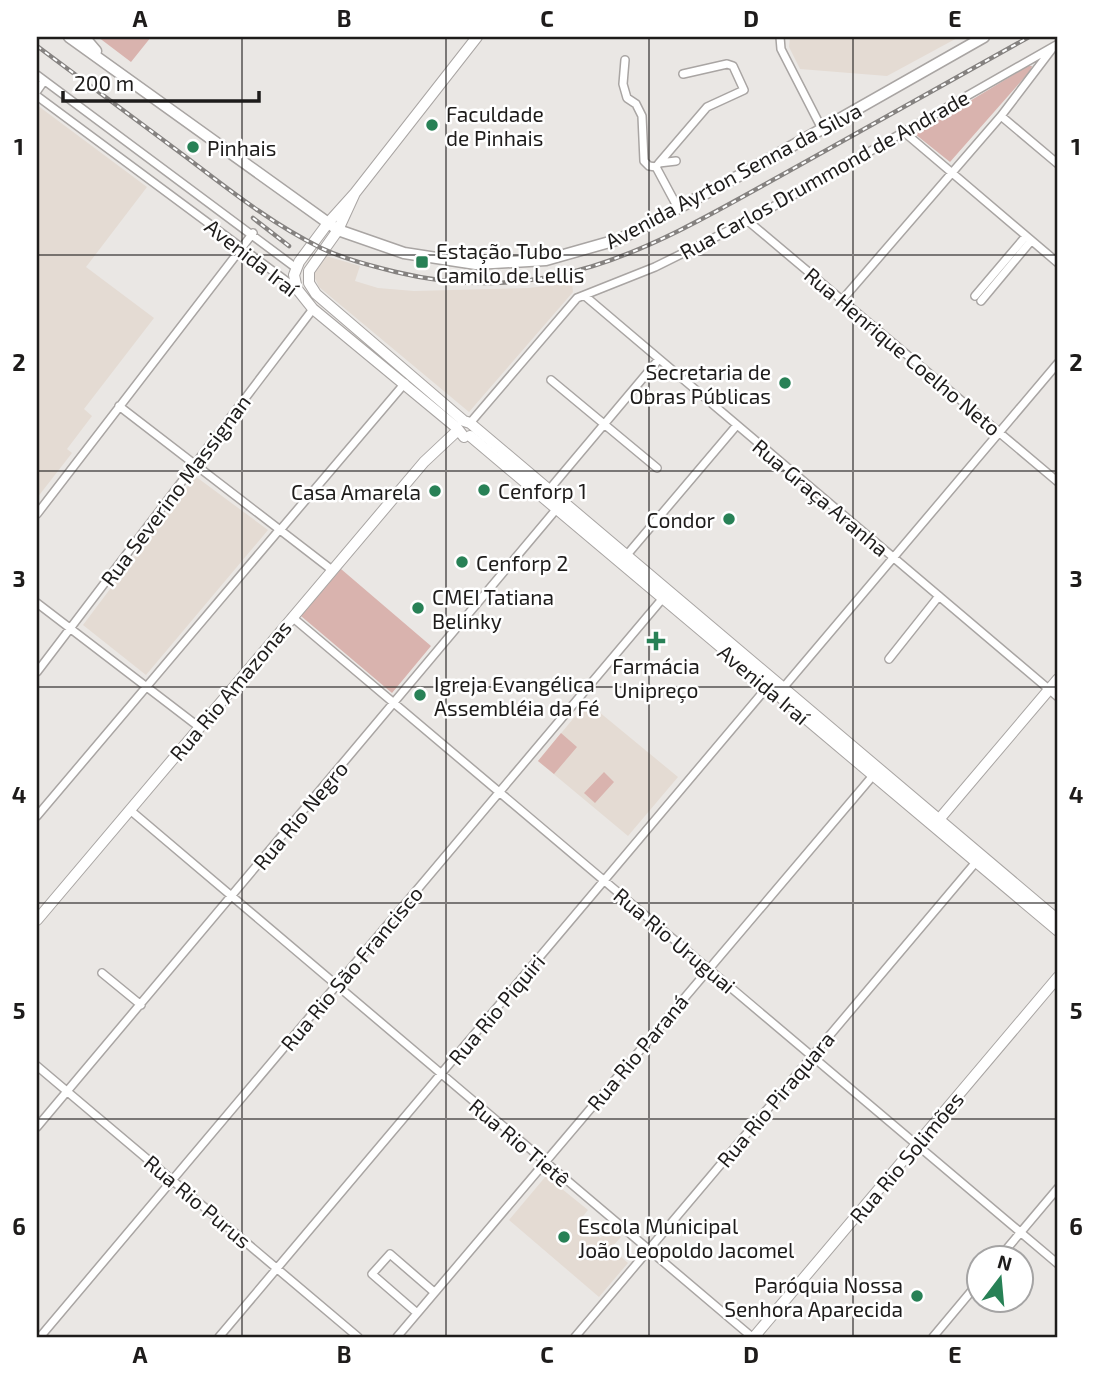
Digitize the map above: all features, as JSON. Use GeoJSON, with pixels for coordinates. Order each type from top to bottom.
{"type":"FeatureCollection","features":[{"type":"Feature","properties":{"kind":"main road","name":"Avenida Ayrton Senna da Silva"},"geometry":{"type":"LineString","coordinates":[[69,37],[338,230],[382,247],[476,264],[519,263],[587,250],[620,239],[984,37]]}},
{"type":"Feature","properties":{"kind":"main road","name":"Avenida Ayrton Senna da Silva"},"geometry":{"type":"LineString","coordinates":[[84,37],[105,61]]}},
{"type":"Feature","properties":{"kind":"main road"},"geometry":{"type":"LineString","coordinates":[[297,289],[296,268],[328,223],[355,193],[477,37]]}},
{"type":"Feature","properties":{"kind":"main road"},"geometry":{"type":"LineString","coordinates":[[338,230],[355,193]]}},
{"type":"Feature","properties":{"kind":"main road","name":"Avenida Iraí"},"geometry":{"type":"LineString","coordinates":[[338,230],[309,271],[309,283],[316,294],[465,429],[626,556],[678,606],[953,837],[1056,915]]}},
{"type":"Feature","properties":{"kind":"main road","name":"Avenida Iraí"},"geometry":{"type":"LineString","coordinates":[[297,289],[313,309],[443,416],[465,429],[548,491],[560,506],[663,598],[678,606]]}},
{"type":"Feature","properties":{"kind":"main road"},"geometry":{"type":"LineString","coordinates":[[424,462],[447,429],[443,416]]}},
{"type":"Feature","properties":{"kind":"main road","name":"Rua Rio Amazonas"},"geometry":{"type":"LineString","coordinates":[[37,920],[424,462],[465,429]]}},
{"type":"Feature","properties":{"kind":"main road"},"geometry":{"type":"LineString","coordinates":[[936,823],[1058,679]]}},
{"type":"Feature","properties":{"kind":"main road","name":"Avenida Iraí"},"geometry":{"type":"LineString","coordinates":[[771,684],[783,688],[861,759]]}},
{"type":"Feature","properties":{"kind":"main road","name":"Avenida Iraí"},"geometry":{"type":"LineString","coordinates":[[953,837],[976,862],[1058,931]]}},
{"type":"Feature","properties":{"kind":"main road","name":"Rua Rio Solimões"},"geometry":{"type":"LineString","coordinates":[[753,1337],[1058,977]]}},
{"type":"Feature","properties":{"kind":"street"},"geometry":{"type":"LineString","coordinates":[[780,37],[781,49],[821,129]]}},
{"type":"Feature","properties":{"kind":"street"},"geometry":{"type":"LineString","coordinates":[[842,300],[1001,116],[1056,47]]}},
{"type":"Feature","properties":{"kind":"street","name":"Rua Carlos Drummond de Andrade"},"geometry":{"type":"LineString","coordinates":[[465,429],[576,298],[655,267],[748,221],[1056,47]]}},
{"type":"Feature","properties":{"kind":"street"},"geometry":{"type":"LineString","coordinates":[[625,60],[623,84],[628,98],[636,104],[642,116],[645,161],[649,166],[677,161]]}},
{"type":"Feature","properties":{"kind":"street"},"geometry":{"type":"LineString","coordinates":[[657,165],[697,124],[707,107],[744,90],[733,66],[727,64],[683,75]]}},
{"type":"Feature","properties":{"kind":"street","name":"Avenida Iraí"},"geometry":{"type":"LineString","coordinates":[[37,75],[253,233],[296,268]]}},
{"type":"Feature","properties":{"kind":"street"},"geometry":{"type":"LineString","coordinates":[[37,91],[44,81]]}},
{"type":"Feature","properties":{"kind":"street","name":"Avenida Iraí"},"geometry":{"type":"LineString","coordinates":[[37,96],[297,289]]}},
{"type":"Feature","properties":{"kind":"street"},"geometry":{"type":"LineString","coordinates":[[1001,116],[1058,164]]}},
{"type":"Feature","properties":{"kind":"street"},"geometry":{"type":"LineString","coordinates":[[904,132],[1058,263]]}},
{"type":"Feature","properties":{"kind":"street"},"geometry":{"type":"LineString","coordinates":[[657,165],[678,208]]}},
{"type":"Feature","properties":{"kind":"street","name":"Rua Henrique Coelho Neto"},"geometry":{"type":"LineString","coordinates":[[748,221],[1058,482]]}},
{"type":"Feature","properties":{"kind":"street"},"geometry":{"type":"LineString","coordinates":[[37,514],[253,233]]}},
{"type":"Feature","properties":{"kind":"street"},"geometry":{"type":"LineString","coordinates":[[978,299],[1029,238]]}},
{"type":"Feature","properties":{"kind":"street","name":"Rua Graça Aranha"},"geometry":{"type":"LineString","coordinates":[[584,296],[1058,697]]}},
{"type":"Feature","properties":{"kind":"street","name":"Rua Severino Massignan"},"geometry":{"type":"LineString","coordinates":[[37,672],[313,309]]}},
{"type":"Feature","properties":{"kind":"street"},"geometry":{"type":"LineString","coordinates":[[548,491],[659,359]]}},
{"type":"Feature","properties":{"kind":"street"},"geometry":{"type":"LineString","coordinates":[[783,688],[1056,369]]}},
{"type":"Feature","properties":{"kind":"street"},"geometry":{"type":"LineString","coordinates":[[551,380],[657,468]]}},
{"type":"Feature","properties":{"kind":"street"},"geometry":{"type":"LineString","coordinates":[[37,816],[405,383]]}},
{"type":"Feature","properties":{"kind":"street"},"geometry":{"type":"LineString","coordinates":[[119,406],[332,570]]}},
{"type":"Feature","properties":{"kind":"street"},"geometry":{"type":"LineString","coordinates":[[626,556],[737,425]]}},
{"type":"Feature","properties":{"kind":"street","name":"Rua Rio Negro"},"geometry":{"type":"LineString","coordinates":[[37,1127],[560,506]]}},
{"type":"Feature","properties":{"kind":"street"},"geometry":{"type":"LineString","coordinates":[[889,659],[939,596]]}},
{"type":"Feature","properties":{"kind":"street","name":"Rua Rio São Francisco"},"geometry":{"type":"LineString","coordinates":[[40,1337],[663,598]]}},
{"type":"Feature","properties":{"kind":"street"},"geometry":{"type":"LineString","coordinates":[[37,603],[199,727]]}},
{"type":"Feature","properties":{"kind":"street","name":"Rua Rio Uruguai"},"geometry":{"type":"LineString","coordinates":[[292,617],[1058,1264]]}},
{"type":"Feature","properties":{"kind":"street","name":"Rua Rio Piquiri"},"geometry":{"type":"LineString","coordinates":[[219,1337],[771,684]]}},
{"type":"Feature","properties":{"kind":"street","name":"Rua Rio Paraná"},"geometry":{"type":"LineString","coordinates":[[397,1337],[876,772]]}},
{"type":"Feature","properties":{"kind":"street","name":"Rua Rio Tietê"},"geometry":{"type":"LineString","coordinates":[[130,810],[440,1075],[753,1337]]}},
{"type":"Feature","properties":{"kind":"street","name":"Rua Rio Piraquara"},"geometry":{"type":"LineString","coordinates":[[575,1337],[976,862]]}},
{"type":"Feature","properties":{"kind":"street"},"geometry":{"type":"LineString","coordinates":[[102,973],[141,1005]]}},
{"type":"Feature","properties":{"kind":"street","name":"Rua Rio Purus"},"geometry":{"type":"LineString","coordinates":[[37,1066],[358,1337]]}},
{"type":"Feature","properties":{"kind":"street"},"geometry":{"type":"LineString","coordinates":[[1011,1244],[1058,1188]]}},
{"type":"Feature","properties":{"kind":"street"},"geometry":{"type":"LineString","coordinates":[[417,1312],[372,1274],[390,1254],[434,1292]]}},
{"type":"Feature","properties":{"kind":"street"},"geometry":{"type":"LineString","coordinates":[[933,1337],[965,1299]]}},
{"type":"Feature","properties":{"kind":"shaded area"},"geometry":{"type":"Polygon","coordinates":[[[98,37],[151,37],[131,62],[98,37]]]}},
{"type":"Feature","properties":{"kind":"shaded area"},"geometry":{"type":"Polygon","coordinates":[[[790,37],[959,37],[887,76],[800,69],[789,47],[790,37]]]}},
{"type":"Feature","properties":{"kind":"shaded area"},"geometry":{"type":"Polygon","coordinates":[[[1032,66],[1031,70],[950,162],[915,134],[1032,66]]]}},
{"type":"Feature","properties":{"kind":"shaded area"},"geometry":{"type":"Polygon","coordinates":[[[37,105],[147,187],[86,267],[154,318],[84,409],[92,416],[67,449],[72,453],[37,498],[37,105]]]}},
{"type":"Feature","properties":{"kind":"shaded area"},"geometry":{"type":"Polygon","coordinates":[[[326,256],[360,266],[355,281],[378,288],[414,291],[528,288],[572,283],[573,292],[469,412],[319,287],[313,274],[326,256]]]}},
{"type":"Feature","properties":{"kind":"shaded area"},"geometry":{"type":"Polygon","coordinates":[[[195,476],[268,530],[146,675],[83,625],[195,476]]]}},
{"type":"Feature","properties":{"kind":"shaded area"},"geometry":{"type":"Polygon","coordinates":[[[341,569],[431,646],[392,693],[301,616],[341,569]]]}},
{"type":"Feature","properties":{"kind":"shaded area"},"geometry":{"type":"Polygon","coordinates":[[[587,702],[678,777],[628,836],[538,761],[587,702]]]}},
{"type":"Feature","properties":{"kind":"shaded area"},"geometry":{"type":"Polygon","coordinates":[[[561,733],[577,747],[554,774],[538,761],[561,733]]]}},
{"type":"Feature","properties":{"kind":"shaded area"},"geometry":{"type":"Polygon","coordinates":[[[604,772],[614,782],[595,803],[584,793],[604,772]]]}},
{"type":"Feature","properties":{"kind":"shaded area","name":"Escola Municipal João Leopoldo Jacomel"},"geometry":{"type":"Polygon","coordinates":[[[546,1176],[588,1210],[579,1221],[600,1238],[610,1228],[621,1237],[611,1248],[628,1263],[599,1297],[509,1220],[546,1176]]]}},
{"type":"Feature","properties":{"kind":"railway"},"geometry":{"type":"LineString","coordinates":[[37,46],[254,207],[321,248],[396,272],[454,282],[508,282],[559,275],[607,261],[654,242],[749,193],[1029,37]]}},
{"type":"Feature","properties":{"kind":"railway"},"geometry":{"type":"LineString","coordinates":[[253,218],[289,246]]}},
{"type":"Feature","properties":{"kind":"place","name":"Faculdade de Pinhais"},"geometry":{"type":"Point","coordinates":[432,125]}},
{"type":"Feature","properties":{"kind":"place","name":"Pinhais"},"geometry":{"type":"Point","coordinates":[193,147]}},
{"type":"Feature","properties":{"kind":"place","name":"Estação Tubo Camilo de Lellis"},"geometry":{"type":"Point","coordinates":[422,262]}},
{"type":"Feature","properties":{"kind":"place","name":"Secretaria de Obras Públicas"},"geometry":{"type":"Point","coordinates":[785,383]}},
{"type":"Feature","properties":{"kind":"place","name":"Cenforp 1"},"geometry":{"type":"Point","coordinates":[484,490]}},
{"type":"Feature","properties":{"kind":"place","name":"Casa Amarela"},"geometry":{"type":"Point","coordinates":[435,491]}},
{"type":"Feature","properties":{"kind":"place","name":"Condor"},"geometry":{"type":"Point","coordinates":[729,519]}},
{"type":"Feature","properties":{"kind":"place","name":"Cenforp 2"},"geometry":{"type":"Point","coordinates":[462,562]}},
{"type":"Feature","properties":{"kind":"place","name":"CMEI Tatiana Belinky"},"geometry":{"type":"Point","coordinates":[418,608]}},
{"type":"Feature","properties":{"kind":"place","name":"Farmácia Unipreço"},"geometry":{"type":"Point","coordinates":[656,641]}},
{"type":"Feature","properties":{"kind":"place","name":"Igreja Evangélica Assembléia da Fé"},"geometry":{"type":"Point","coordinates":[420,695]}},
{"type":"Feature","properties":{"kind":"place","name":"Escola Municipal João Leopoldo Jacomel"},"geometry":{"type":"Point","coordinates":[564,1237]}},
{"type":"Feature","properties":{"kind":"place","name":"Paróquia Nossa Senhora Aparecida"},"geometry":{"type":"Point","coordinates":[917,1296]}}]}
